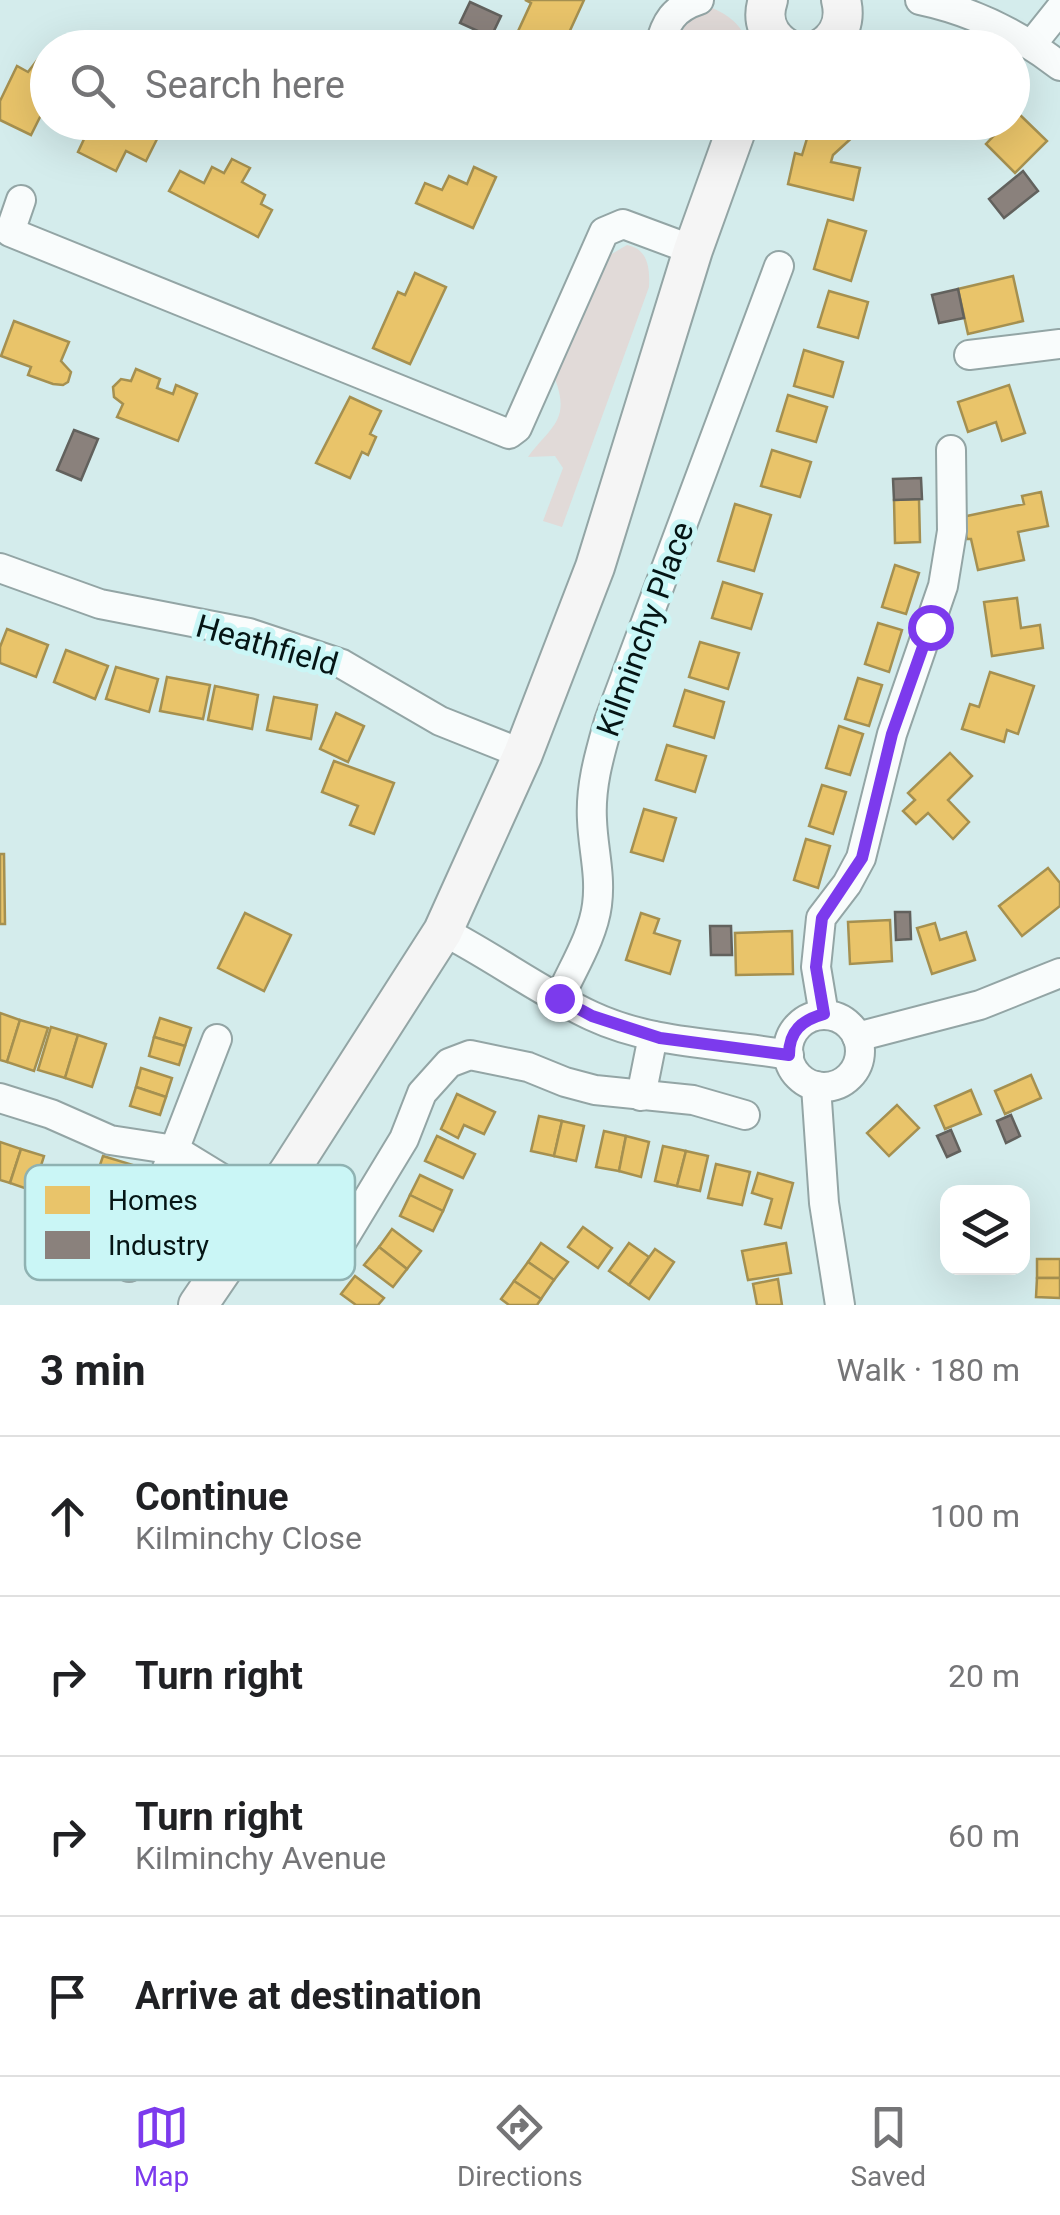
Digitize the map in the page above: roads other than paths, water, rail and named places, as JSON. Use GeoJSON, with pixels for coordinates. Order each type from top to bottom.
{"type":"FeatureCollection","features":[{"type":"Feature","properties":{"kind":"main road"},"geometry":{"type":"LineString","coordinates":[[838,30],[842,24],[841,0]]}},
{"type":"Feature","properties":{"kind":"main road"},"geometry":{"type":"LineString","coordinates":[[291,1165],[443,931],[522,754],[595,566],[693,250],[738,140]]}},
{"type":"Feature","properties":{"kind":"main road"},"geometry":{"type":"LineString","coordinates":[[198,1305],[215,1280]]}},
{"type":"Feature","properties":{"kind":"street"},"geometry":{"type":"LineString","coordinates":[[665,30],[680,6],[699,0]]}},
{"type":"Feature","properties":{"kind":"street"},"geometry":{"type":"LineString","coordinates":[[920,0],[978,30]]}},
{"type":"Feature","properties":{"kind":"street"},"geometry":{"type":"LineString","coordinates":[[1060,9],[1032,44],[1060,66]]}},
{"type":"Feature","properties":{"kind":"street"},"geometry":{"type":"LineString","coordinates":[[20,200],[10,232],[509,434],[517,428],[604,232],[623,224],[693,250]]}},
{"type":"Feature","properties":{"kind":"street","name":"Kilminchy Place"},"geometry":{"type":"LineString","coordinates":[[559,998],[597,910],[592,795],[610,720],[779,266]]}},
{"type":"Feature","properties":{"kind":"street"},"geometry":{"type":"LineString","coordinates":[[969,355],[1060,344]]}},
{"type":"Feature","properties":{"kind":"street"},"geometry":{"type":"LineString","coordinates":[[824,1014],[816,967],[822,918],[862,858],[892,734],[943,586],[952,531],[951,450]]}},
{"type":"Feature","properties":{"kind":"street","name":"Heathfield"},"geometry":{"type":"LineString","coordinates":[[0,568],[100,604],[249,633],[342,664],[440,721],[522,754]]}},
{"type":"Feature","properties":{"kind":"street"},"geometry":{"type":"LineString","coordinates":[[443,931],[592,1016],[653,1036],[789,1055]]}},
{"type":"Feature","properties":{"kind":"street"},"geometry":{"type":"LineString","coordinates":[[858,1037],[980,1005],[1060,973]]}},
{"type":"Feature","properties":{"kind":"street"},"geometry":{"type":"LineString","coordinates":[[824,1014],[841,1019],[858,1037],[858,1060],[851,1074],[835,1085],[816,1086],[795,1072],[789,1042],[795,1030],[809,1018],[824,1014]]}},
{"type":"Feature","properties":{"kind":"street"},"geometry":{"type":"LineString","coordinates":[[642,1096],[653,1036]]}},
{"type":"Feature","properties":{"kind":"street"},"geometry":{"type":"LineString","coordinates":[[170,1165],[217,1039]]}},
{"type":"Feature","properties":{"kind":"street"},"geometry":{"type":"LineString","coordinates":[[355,1220],[404,1140],[422,1093],[449,1062],[470,1056],[500,1059],[564,1082],[642,1096],[693,1100],[745,1115]]}},
{"type":"Feature","properties":{"kind":"street"},"geometry":{"type":"LineString","coordinates":[[816,1086],[824,1203],[840,1305]]}},
{"type":"Feature","properties":{"kind":"street"},"geometry":{"type":"LineString","coordinates":[[0,1098],[51,1114],[110,1140],[176,1150],[200,1165]]}}]}
